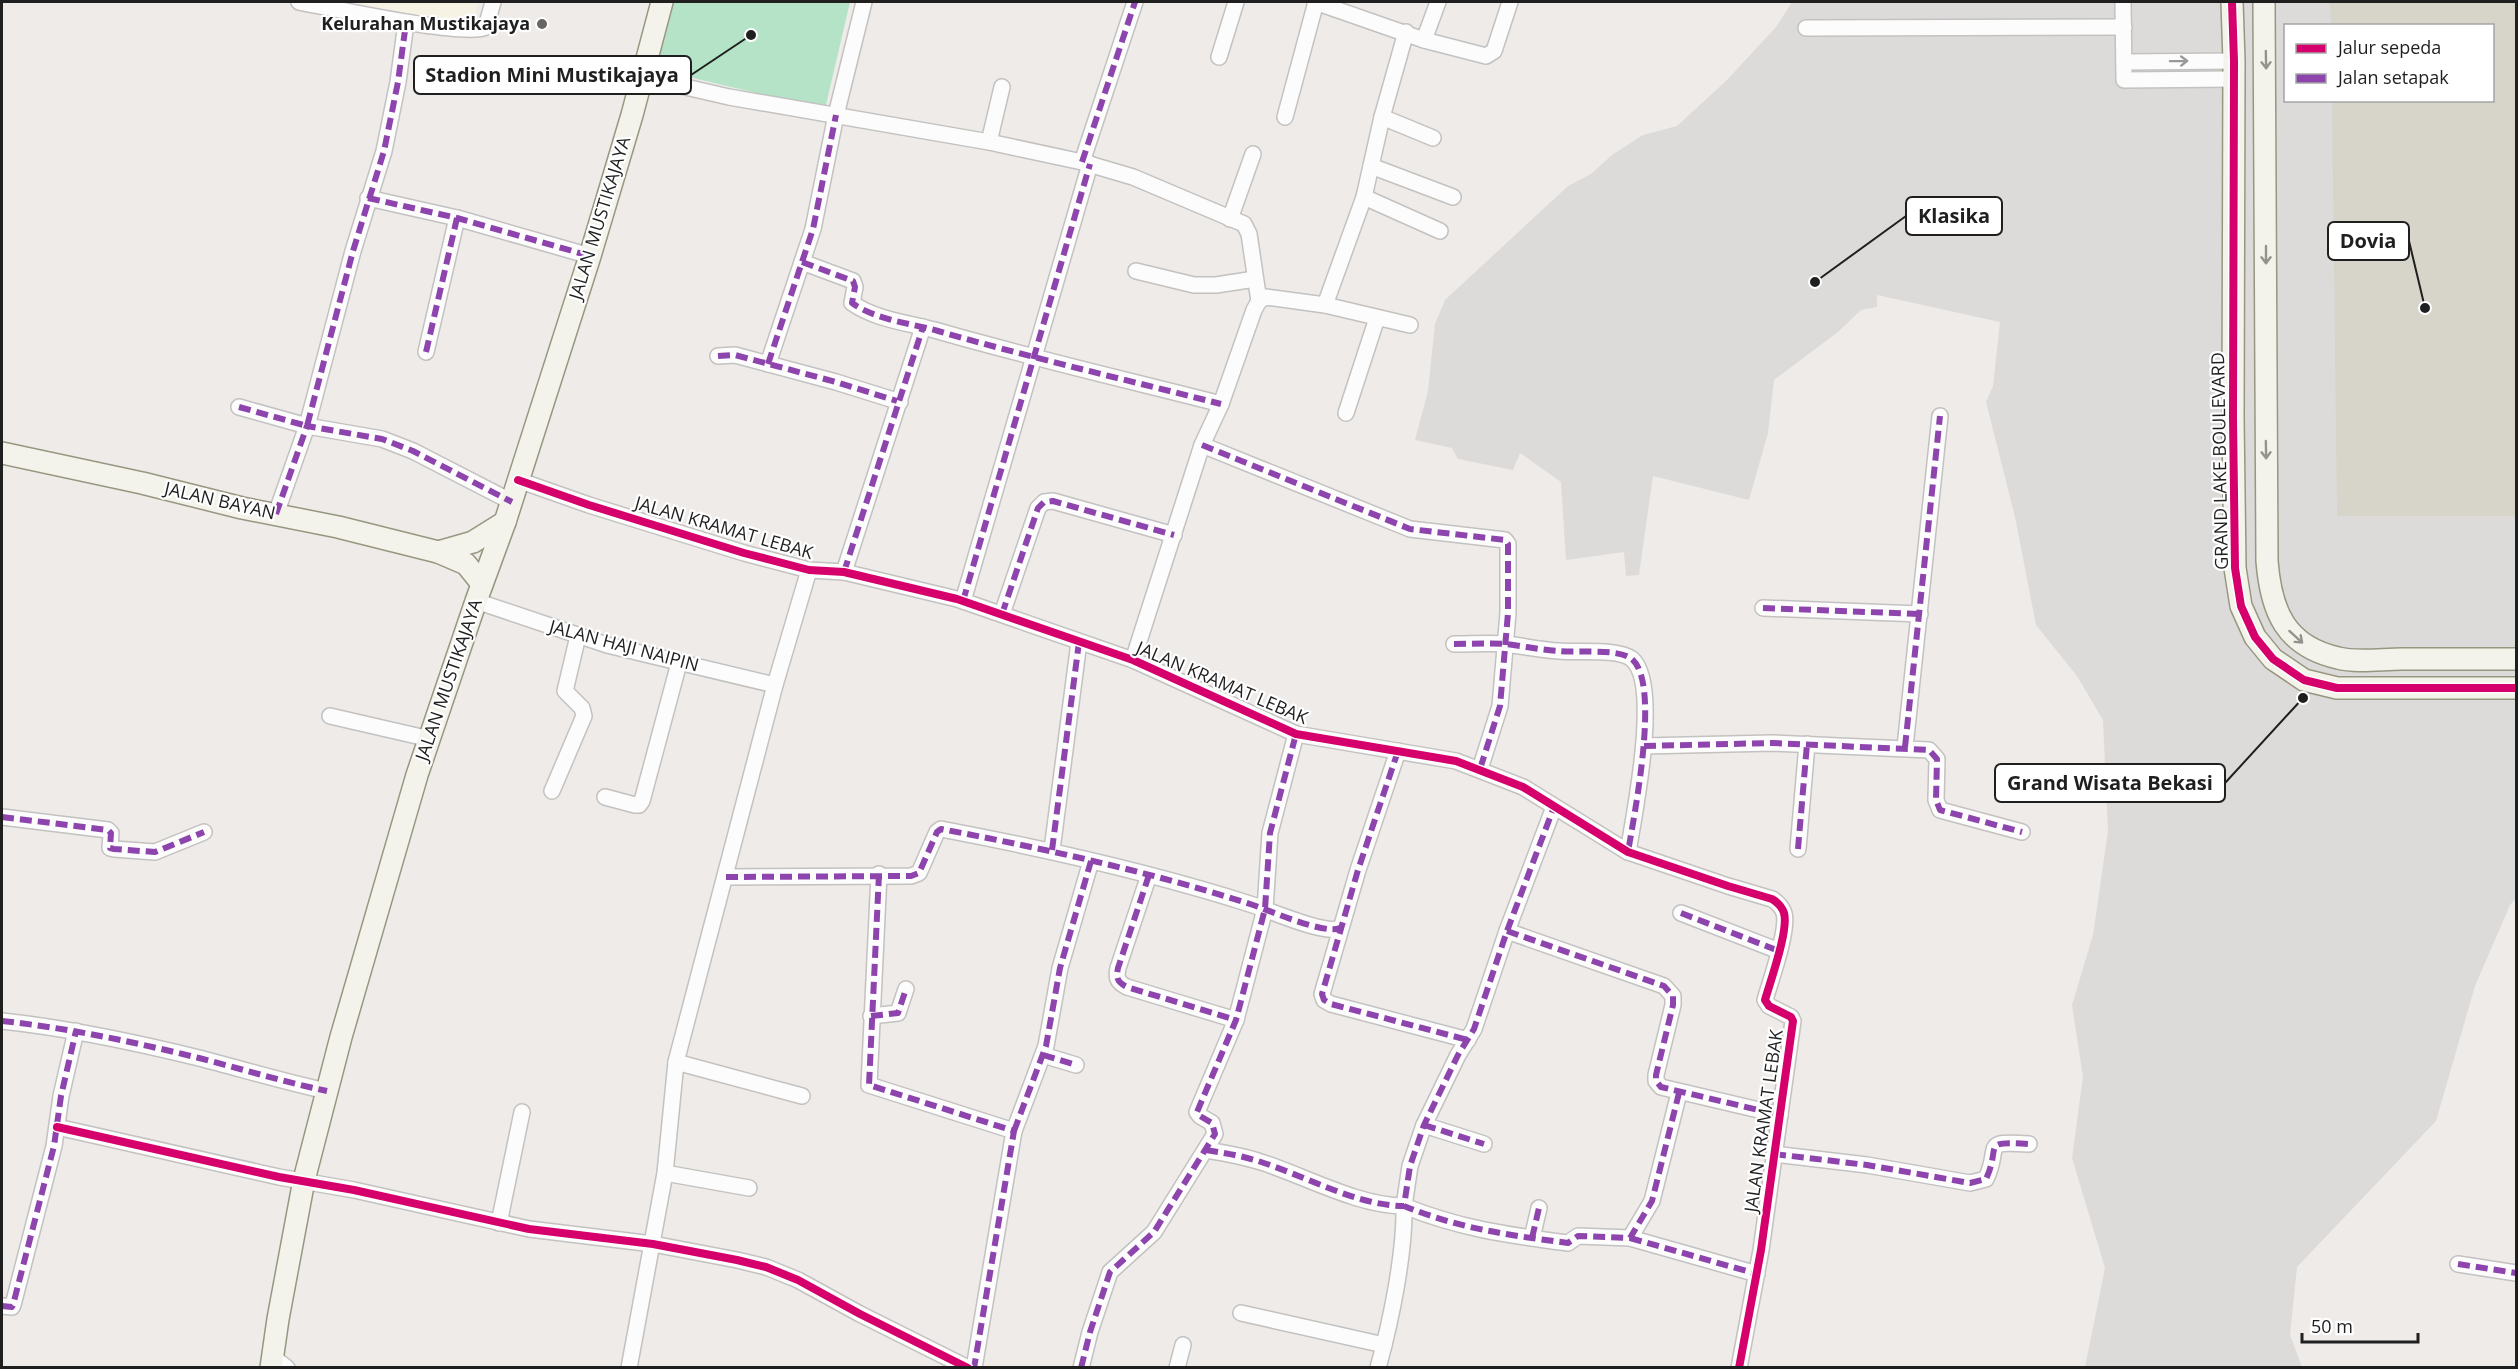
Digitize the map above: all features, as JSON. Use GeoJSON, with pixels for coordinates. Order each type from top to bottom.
{"type":"FeatureCollection","features":[{"type":"Feature","properties":{"kind":"main road","name":"JALAN MUSTIKAJAYA"},"geometry":{"type":"LineString","coordinates":[[277,1364],[278,1319],[304,1180],[327,1091],[430,739],[512,502],[590,256],[662,2]]}},
{"type":"Feature","properties":{"kind":"main road","name":"GRAND LAKE BOULEVARD"},"geometry":{"type":"LineString","coordinates":[[2232,2],[2235,568],[2241,606],[2255,637],[2273,659],[2304,680],[2337,688],[2517,688]]}},
{"type":"Feature","properties":{"kind":"main road"},"geometry":{"type":"LineString","coordinates":[[2264,2],[2267,561],[2269,591],[2279,618],[2291,635],[2310,649],[2340,659],[2517,659]]}},
{"type":"Feature","properties":{"kind":"main road"},"geometry":{"type":"LineString","coordinates":[[2233,418],[2265,417]]}},
{"type":"Feature","properties":{"kind":"main road","name":"JALAN BAYAN"},"geometry":{"type":"LineString","coordinates":[[2,453],[438,552],[466,564],[479,592]]}},
{"type":"Feature","properties":{"kind":"main road","name":"JALAN BAYAN"},"geometry":{"type":"LineString","coordinates":[[438,552],[473,542],[505,522]]}},
{"type":"Feature","properties":{"kind":"street"},"geometry":{"type":"LineString","coordinates":[[299,2],[406,23],[481,29],[489,23],[494,2]]}},
{"type":"Feature","properties":{"kind":"street"},"geometry":{"type":"LineString","coordinates":[[768,364],[813,229],[836,115],[864,2]]}},
{"type":"Feature","properties":{"kind":"street"},"geometry":{"type":"LineString","coordinates":[[963,601],[1086,163],[1135,2]]}},
{"type":"Feature","properties":{"kind":"street"},"geometry":{"type":"LineString","coordinates":[[1219,57],[1236,2]]}},
{"type":"Feature","properties":{"kind":"street"},"geometry":{"type":"LineString","coordinates":[[1285,117],[1316,2],[1424,40],[1480,56],[1490,55],[1494,51],[1510,2]]}},
{"type":"Feature","properties":{"kind":"street"},"geometry":{"type":"LineString","coordinates":[[1424,40],[1438,2]]}},
{"type":"Feature","properties":{"kind":"street"},"geometry":{"type":"LineString","coordinates":[[2123,2],[2124,80],[2234,70]]}},
{"type":"Feature","properties":{"kind":"street"},"geometry":{"type":"LineString","coordinates":[[276,514],[307,426],[368,198],[384,151],[396,96],[406,23]]}},
{"type":"Feature","properties":{"kind":"street"},"geometry":{"type":"LineString","coordinates":[[1806,28],[2124,27]]}},
{"type":"Feature","properties":{"kind":"street"},"geometry":{"type":"LineString","coordinates":[[1325,305],[1364,197],[1382,117],[1406,32]]}},
{"type":"Feature","properties":{"kind":"street"},"geometry":{"type":"LineString","coordinates":[[2124,62],[2234,70]]}},
{"type":"Feature","properties":{"kind":"street"},"geometry":{"type":"LineString","coordinates":[[642,77],[729,97],[989,142],[1086,163],[1133,177],[1244,224],[1248,228],[1259,301]]}},
{"type":"Feature","properties":{"kind":"street"},"geometry":{"type":"LineString","coordinates":[[989,142],[1002,87]]}},
{"type":"Feature","properties":{"kind":"street"},"geometry":{"type":"LineString","coordinates":[[1382,117],[1433,138]]}},
{"type":"Feature","properties":{"kind":"street"},"geometry":{"type":"LineString","coordinates":[[1230,219],[1253,154]]}},
{"type":"Feature","properties":{"kind":"street"},"geometry":{"type":"LineString","coordinates":[[1371,166],[1453,197]]}},
{"type":"Feature","properties":{"kind":"street"},"geometry":{"type":"LineString","coordinates":[[1364,197],[1440,231]]}},
{"type":"Feature","properties":{"kind":"street"},"geometry":{"type":"LineString","coordinates":[[368,198],[457,218],[590,256]]}},
{"type":"Feature","properties":{"kind":"street"},"geometry":{"type":"LineString","coordinates":[[426,352],[457,218]]}},
{"type":"Feature","properties":{"kind":"street"},"geometry":{"type":"LineString","coordinates":[[802,262],[854,281],[852,303],[878,316],[1033,358],[1221,404]]}},
{"type":"Feature","properties":{"kind":"street"},"geometry":{"type":"LineString","coordinates":[[1137,271],[1194,285],[1216,285],[1255,279]]}},
{"type":"Feature","properties":{"kind":"street"},"geometry":{"type":"LineString","coordinates":[[1133,660],[1202,445],[1221,404],[1259,301],[1266,297],[1273,297],[1325,305],[1410,325]]}},
{"type":"Feature","properties":{"kind":"street"},"geometry":{"type":"LineString","coordinates":[[1346,413],[1377,318]]}},
{"type":"Feature","properties":{"kind":"street"},"geometry":{"type":"LineString","coordinates":[[844,572],[923,327]]}},
{"type":"Feature","properties":{"kind":"street"},"geometry":{"type":"LineString","coordinates":[[718,356],[735,355],[900,402]]}},
{"type":"Feature","properties":{"kind":"street"},"geometry":{"type":"LineString","coordinates":[[239,408],[307,426],[382,439],[413,451],[512,502]]}},
{"type":"Feature","properties":{"kind":"street"},"geometry":{"type":"LineString","coordinates":[[1905,747],[1940,416]]}},
{"type":"Feature","properties":{"kind":"street"},"geometry":{"type":"LineString","coordinates":[[1202,445],[1410,529],[1505,540],[1508,544],[1508,613],[1500,706],[1480,769]]}},
{"type":"Feature","properties":{"kind":"street","name":"JALAN KRAMAT LEBAK"},"geometry":{"type":"LineString","coordinates":[[518,480],[589,505],[744,553],[809,570],[844,572],[963,601],[1133,660],[1296,734],[1448,759],[1480,769],[1523,787],[1628,852],[1772,899],[1784,913],[1779,951],[1765,1000],[1769,1006],[1793,1019],[1757,1274],[1739,1368]]}},
{"type":"Feature","properties":{"kind":"street"},"geometry":{"type":"LineString","coordinates":[[1002,614],[1038,507],[1044,502],[1053,501],[1174,535]]}},
{"type":"Feature","properties":{"kind":"street"},"geometry":{"type":"LineString","coordinates":[[629,1368],[665,1173],[676,1062],[775,685],[809,570]]}},
{"type":"Feature","properties":{"kind":"street","name":"JALAN HAJI NAIPIN"},"geometry":{"type":"LineString","coordinates":[[479,592],[578,636],[679,663],[775,685]]}},
{"type":"Feature","properties":{"kind":"street"},"geometry":{"type":"LineString","coordinates":[[1763,608],[1920,614]]}},
{"type":"Feature","properties":{"kind":"street"},"geometry":{"type":"LineString","coordinates":[[552,791],[584,716],[582,708],[565,691],[578,636]]}},
{"type":"Feature","properties":{"kind":"street"},"geometry":{"type":"LineString","coordinates":[[1052,850],[1079,642]]}},
{"type":"Feature","properties":{"kind":"street"},"geometry":{"type":"LineString","coordinates":[[1454,644],[1504,644],[1560,651],[1607,653],[1632,659],[1642,675],[1646,726],[1628,852]]}},
{"type":"Feature","properties":{"kind":"street"},"geometry":{"type":"LineString","coordinates":[[605,797],[635,805],[642,801],[679,663]]}},
{"type":"Feature","properties":{"kind":"street"},"geometry":{"type":"LineString","coordinates":[[330,716],[430,739]]}},
{"type":"Feature","properties":{"kind":"street"},"geometry":{"type":"LineString","coordinates":[[1081,1368],[1110,1272],[1154,1232],[1215,1134],[1212,1123],[1197,1112],[1236,1020],[1265,909],[1270,833],[1296,734]]}},
{"type":"Feature","properties":{"kind":"street"},"geometry":{"type":"LineString","coordinates":[[1644,746],[1743,743],[1905,747],[1929,750],[1937,759],[1936,800],[1940,810],[2022,832]]}},
{"type":"Feature","properties":{"kind":"street"},"geometry":{"type":"LineString","coordinates":[[1798,849],[1807,744]]}},
{"type":"Feature","properties":{"kind":"street"},"geometry":{"type":"LineString","coordinates":[[1398,751],[1340,928],[1322,994],[1324,1000],[1468,1040]]}},
{"type":"Feature","properties":{"kind":"street"},"geometry":{"type":"LineString","coordinates":[[1378,1368],[1404,1230],[1408,1174],[1424,1125],[1485,1003],[1507,932],[1554,807]]}},
{"type":"Feature","properties":{"kind":"street"},"geometry":{"type":"LineString","coordinates":[[2,817],[108,830],[111,833],[110,848],[114,849],[155,852],[204,832]]}},
{"type":"Feature","properties":{"kind":"street"},"geometry":{"type":"LineString","coordinates":[[726,877],[879,874],[911,876],[919,873],[937,832],[941,829],[1052,850],[1149,875],[1333,930],[1340,928]]}},
{"type":"Feature","properties":{"kind":"street"},"geometry":{"type":"LineString","coordinates":[[974,1368],[1014,1131],[1042,1055],[1054,1011],[1060,968],[1091,861]]}},
{"type":"Feature","properties":{"kind":"street"},"geometry":{"type":"LineString","coordinates":[[879,874],[869,1085],[1014,1131]]}},
{"type":"Feature","properties":{"kind":"street"},"geometry":{"type":"LineString","coordinates":[[1149,875],[1116,977],[1121,984],[1127,987],[1236,1020]]}},
{"type":"Feature","properties":{"kind":"street"},"geometry":{"type":"LineString","coordinates":[[1681,913],[1779,951]]}},
{"type":"Feature","properties":{"kind":"street"},"geometry":{"type":"LineString","coordinates":[[1507,932],[1670,990],[1673,1005],[1656,1075],[1661,1087],[1780,1115]]}},
{"type":"Feature","properties":{"kind":"street"},"geometry":{"type":"LineString","coordinates":[[871,1016],[898,1013],[906,989]]}},
{"type":"Feature","properties":{"kind":"street"},"geometry":{"type":"LineString","coordinates":[[2,1021],[76,1031],[198,1058],[327,1091]]}},
{"type":"Feature","properties":{"kind":"street"},"geometry":{"type":"LineString","coordinates":[[2,1306],[12,1308],[14,1305],[54,1146],[61,1096],[76,1031]]}},
{"type":"Feature","properties":{"kind":"street"},"geometry":{"type":"LineString","coordinates":[[1042,1055],[1076,1065]]}},
{"type":"Feature","properties":{"kind":"street"},"geometry":{"type":"LineString","coordinates":[[676,1062],[802,1096]]}},
{"type":"Feature","properties":{"kind":"street"},"geometry":{"type":"LineString","coordinates":[[1630,1239],[1652,1200],[1679,1093]]}},
{"type":"Feature","properties":{"kind":"street"},"geometry":{"type":"LineString","coordinates":[[498,1223],[522,1112]]}},
{"type":"Feature","properties":{"kind":"street"},"geometry":{"type":"LineString","coordinates":[[1424,1125],[1484,1144]]}},
{"type":"Feature","properties":{"kind":"street"},"geometry":{"type":"LineString","coordinates":[[57,1127],[498,1223],[653,1244],[766,1267],[798,1280],[968,1368]]}},
{"type":"Feature","properties":{"kind":"street"},"geometry":{"type":"LineString","coordinates":[[1774,1154],[1867,1165],[1970,1183],[1986,1179],[1992,1152],[1996,1145],[2002,1143],[2029,1144]]}},
{"type":"Feature","properties":{"kind":"street"},"geometry":{"type":"LineString","coordinates":[[1206,1150],[1260,1162],[1348,1194],[1395,1206],[1404,1206],[1457,1225],[1500,1235],[1568,1243],[1578,1236],[1630,1239],[1757,1274]]}},
{"type":"Feature","properties":{"kind":"street"},"geometry":{"type":"LineString","coordinates":[[665,1173],[749,1188]]}},
{"type":"Feature","properties":{"kind":"street"},"geometry":{"type":"LineString","coordinates":[[1532,1238],[1539,1208]]}},
{"type":"Feature","properties":{"kind":"street"},"geometry":{"type":"LineString","coordinates":[[2458,1264],[2517,1274]]}},
{"type":"Feature","properties":{"kind":"street"},"geometry":{"type":"LineString","coordinates":[[1241,1313],[1384,1345]]}},
{"type":"Feature","properties":{"kind":"street"},"geometry":{"type":"LineString","coordinates":[[1177,1368],[1183,1345]]}},
{"type":"Feature","properties":{"kind":"shaded area"},"geometry":{"type":"Polygon","coordinates":[[[352,2],[478,2],[472,27],[352,2]]]}},
{"type":"Feature","properties":{"kind":"shaded area"},"geometry":{"type":"Polygon","coordinates":[[[1792,2],[2516,2],[2516,898],[2510,905],[2475,986],[2436,1121],[2297,1267],[2290,1335],[2302,1367],[2085,1367],[2105,1268],[2072,1158],[2083,1077],[2072,1005],[2093,935],[2108,831],[2103,720],[2077,676],[2036,625],[2015,517],[1986,402],[1993,386],[2000,322],[1877,295],[1877,307],[1861,310],[1838,332],[1774,380],[1768,433],[1749,500],[1653,476],[1639,575],[1626,576],[1624,552],[1566,560],[1561,482],[1520,453],[1513,470],[1458,459],[1452,448],[1415,440],[1428,391],[1435,324],[1445,300],[1568,186],[1591,174],[1612,155],[1643,135],[1677,126],[1726,81],[1776,27],[1792,2]]]}},
{"type":"Feature","properties":{"kind":"shaded area"},"geometry":{"type":"Polygon","coordinates":[[[2330,2],[2516,2],[2516,516],[2337,516],[2332,102],[2494,102],[2494,24],[2331,24],[2330,2]]]}},
{"type":"Feature","properties":{"kind":"green space"},"geometry":{"type":"Polygon","coordinates":[[[667,2],[850,2],[825,109],[651,68],[667,2]]]}},
{"type":"Feature","properties":{"kind":"marked path"},"geometry":{"type":"LineString","coordinates":[[1082,162],[1135,2]]}},
{"type":"Feature","properties":{"kind":"marked path"},"geometry":{"type":"LineString","coordinates":[[239,407],[307,426],[353,251],[384,151],[398,82],[406,23]]}},
{"type":"Feature","properties":{"kind":"marked path"},"geometry":{"type":"LineString","coordinates":[[768,364],[813,229],[836,115]]}},
{"type":"Feature","properties":{"kind":"marked path"},"geometry":{"type":"LineString","coordinates":[[963,601],[1090,164]]}},
{"type":"Feature","properties":{"kind":"marked path"},"geometry":{"type":"LineString","coordinates":[[368,198],[457,218],[590,256]]}},
{"type":"Feature","properties":{"kind":"marked path"},"geometry":{"type":"LineString","coordinates":[[426,352],[457,218]]}},
{"type":"Feature","properties":{"kind":"marked path"},"geometry":{"type":"LineString","coordinates":[[802,262],[853,281],[855,287],[852,303],[882,317],[1221,404]]}},
{"type":"Feature","properties":{"kind":"marked path"},"geometry":{"type":"LineString","coordinates":[[844,572],[923,327]]}},
{"type":"Feature","properties":{"kind":"marked path"},"geometry":{"type":"LineString","coordinates":[[718,356],[735,355],[897,401]]}},
{"type":"Feature","properties":{"kind":"marked path"},"geometry":{"type":"LineString","coordinates":[[1905,747],[1940,416]]}},
{"type":"Feature","properties":{"kind":"marked path"},"geometry":{"type":"LineString","coordinates":[[276,514],[307,426],[382,439],[413,451],[512,502]]}},
{"type":"Feature","properties":{"kind":"marked path"},"geometry":{"type":"LineString","coordinates":[[1202,445],[1410,529],[1505,540],[1508,544],[1508,613],[1500,706],[1480,769]]}},
{"type":"Feature","properties":{"kind":"marked path"},"geometry":{"type":"LineString","coordinates":[[1002,614],[1038,508],[1044,502],[1053,501],[1174,535]]}},
{"type":"Feature","properties":{"kind":"marked path"},"geometry":{"type":"LineString","coordinates":[[1763,608],[1920,614]]}},
{"type":"Feature","properties":{"kind":"marked path"},"geometry":{"type":"LineString","coordinates":[[1052,850],[1079,642]]}},
{"type":"Feature","properties":{"kind":"marked path"},"geometry":{"type":"LineString","coordinates":[[1454,644],[1505,644],[1552,650],[1607,652],[1632,659],[1640,673],[1644,694],[1645,721],[1640,781],[1628,852]]}},
{"type":"Feature","properties":{"kind":"marked path"},"geometry":{"type":"LineString","coordinates":[[1081,1368],[1110,1272],[1154,1232],[1215,1134],[1212,1123],[1197,1112],[1236,1020],[1265,909],[1270,833],[1296,734]]}},
{"type":"Feature","properties":{"kind":"marked path"},"geometry":{"type":"LineString","coordinates":[[1644,746],[1772,743],[1929,750],[1937,759],[1936,800],[1940,810],[2022,832]]}},
{"type":"Feature","properties":{"kind":"marked path"},"geometry":{"type":"LineString","coordinates":[[1798,849],[1807,744]]}},
{"type":"Feature","properties":{"kind":"marked path"},"geometry":{"type":"LineString","coordinates":[[1398,751],[1358,870],[1322,994],[1324,1000],[1331,1004],[1468,1040]]}},
{"type":"Feature","properties":{"kind":"marked path"},"geometry":{"type":"LineString","coordinates":[[1559,810],[1554,807],[1507,931],[1474,1029],[1458,1055],[1424,1125],[1410,1166],[1404,1206],[1465,1226],[1546,1240],[1568,1243],[1578,1236],[1630,1238],[1652,1201],[1679,1093]]}},
{"type":"Feature","properties":{"kind":"marked path"},"geometry":{"type":"LineString","coordinates":[[2,817],[108,830],[111,833],[110,848],[114,849],[155,852],[204,832]]}},
{"type":"Feature","properties":{"kind":"marked path"},"geometry":{"type":"LineString","coordinates":[[726,877],[911,876],[919,873],[937,832],[941,829],[1059,853],[1137,872],[1215,893],[1311,925],[1340,928]]}},
{"type":"Feature","properties":{"kind":"marked path"},"geometry":{"type":"LineString","coordinates":[[1014,1131],[1046,1046],[1060,968],[1091,861]]}},
{"type":"Feature","properties":{"kind":"marked path"},"geometry":{"type":"LineString","coordinates":[[879,874],[869,1085],[1014,1131],[974,1368]]}},
{"type":"Feature","properties":{"kind":"marked path"},"geometry":{"type":"LineString","coordinates":[[1149,875],[1118,968],[1119,981],[1127,987],[1236,1020]]}},
{"type":"Feature","properties":{"kind":"marked path"},"geometry":{"type":"LineString","coordinates":[[1681,913],[1779,951]]}},
{"type":"Feature","properties":{"kind":"marked path"},"geometry":{"type":"LineString","coordinates":[[1507,931],[1664,986],[1673,996],[1673,1005],[1656,1075],[1656,1081],[1661,1087],[1780,1115]]}},
{"type":"Feature","properties":{"kind":"marked path"},"geometry":{"type":"LineString","coordinates":[[871,1016],[898,1013],[906,989]]}},
{"type":"Feature","properties":{"kind":"marked path"},"geometry":{"type":"LineString","coordinates":[[2,1021],[51,1027],[126,1041],[327,1091]]}},
{"type":"Feature","properties":{"kind":"marked path"},"geometry":{"type":"LineString","coordinates":[[2,1306],[12,1307],[13,1305],[54,1146],[61,1096],[76,1031]]}},
{"type":"Feature","properties":{"kind":"marked path"},"geometry":{"type":"LineString","coordinates":[[1043,1055],[1076,1065]]}},
{"type":"Feature","properties":{"kind":"marked path"},"geometry":{"type":"LineString","coordinates":[[1424,1125],[1484,1144]]}},
{"type":"Feature","properties":{"kind":"marked path"},"geometry":{"type":"LineString","coordinates":[[1774,1154],[1867,1165],[1970,1183],[1986,1179],[1995,1148],[1998,1145],[2003,1143],[2029,1144]]}},
{"type":"Feature","properties":{"kind":"marked path"},"geometry":{"type":"LineString","coordinates":[[1206,1150],[1261,1162],[1350,1196],[1386,1205],[1404,1206]]}},
{"type":"Feature","properties":{"kind":"marked path"},"geometry":{"type":"LineString","coordinates":[[1532,1238],[1539,1208]]}},
{"type":"Feature","properties":{"kind":"marked path"},"geometry":{"type":"LineString","coordinates":[[1630,1238],[1757,1274]]}},
{"type":"Feature","properties":{"kind":"marked path"},"geometry":{"type":"LineString","coordinates":[[2458,1264],[2516,1273]]}},
{"type":"Feature","properties":{"kind":"cycle path"},"geometry":{"type":"LineString","coordinates":[[2232,2],[2235,568],[2241,606],[2255,637],[2273,659],[2304,680],[2337,688],[2516,688]]}},
{"type":"Feature","properties":{"kind":"cycle path"},"geometry":{"type":"LineString","coordinates":[[518,480],[589,505],[744,553],[809,570],[844,572],[957,599],[1133,660],[1296,734],[1456,761],[1523,787],[1628,852],[1774,900],[1783,911],[1785,921],[1782,943],[1765,1000],[1769,1006],[1791,1017],[1793,1021],[1761,1250],[1739,1368]]}},
{"type":"Feature","properties":{"kind":"cycle path"},"geometry":{"type":"LineString","coordinates":[[57,1127],[279,1177],[354,1190],[529,1229],[653,1244],[766,1267],[798,1280],[968,1368]]}},
{"type":"Feature","properties":{"kind":"place","name":"Kelurahan Mustikajaya"},"geometry":{"type":"Point","coordinates":[542,24]}},
{"type":"Feature","properties":{"kind":"place","name":"Stadion Mini Mustikajaya"},"geometry":{"type":"Point","coordinates":[751,35]}},
{"type":"Feature","properties":{"kind":"place","name":"Klasika"},"geometry":{"type":"Point","coordinates":[1815,282]}},
{"type":"Feature","properties":{"kind":"place","name":"Dovia"},"geometry":{"type":"Point","coordinates":[2425,308]}},
{"type":"Feature","properties":{"kind":"place","name":"Grand Wisata Bekasi"},"geometry":{"type":"Point","coordinates":[2303,698]}}]}
